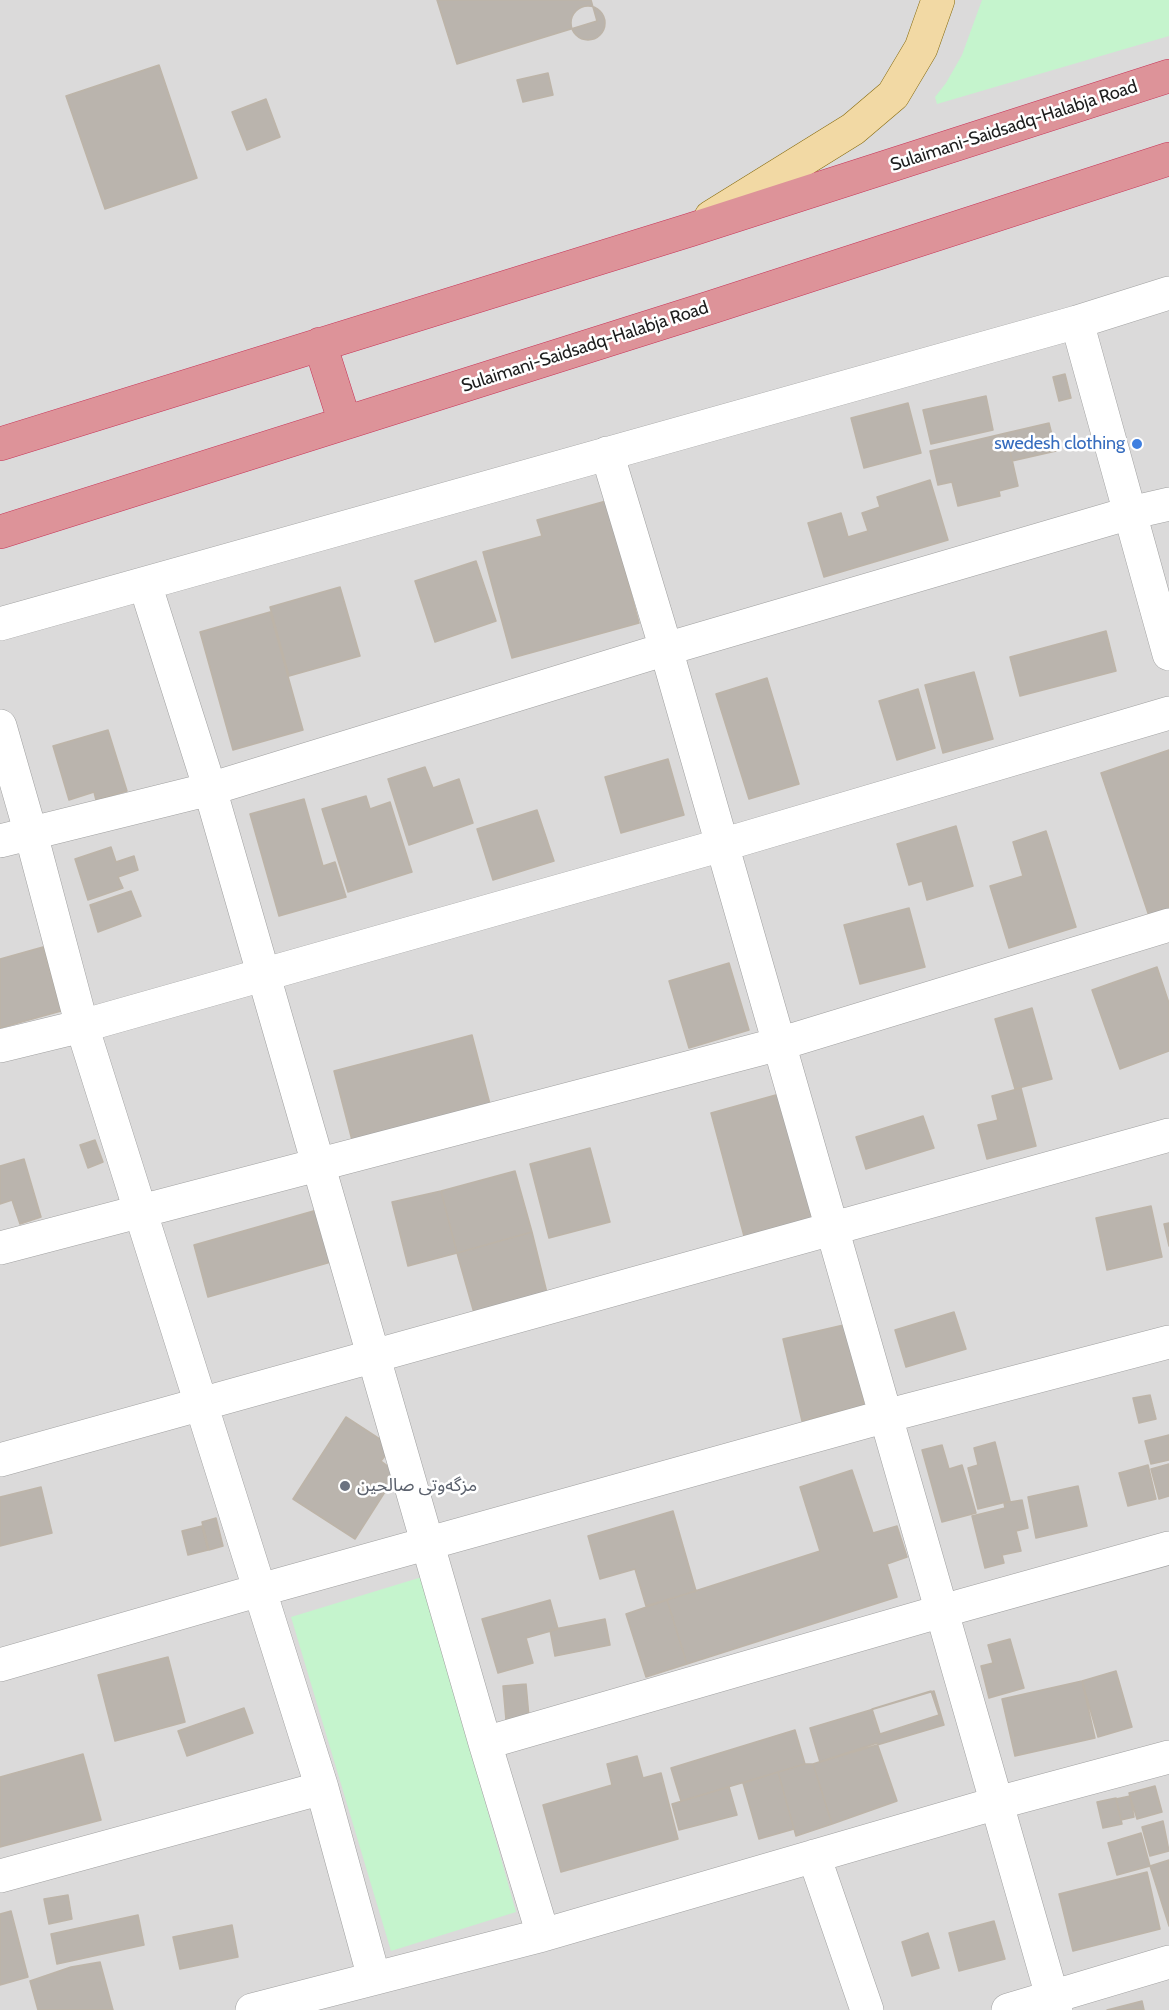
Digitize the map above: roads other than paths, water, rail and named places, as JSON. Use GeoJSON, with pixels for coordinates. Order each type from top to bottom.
{"type":"FeatureCollection","features":[{"type":"Feature","properties":{"kind":"highway","name":"Sulaimani-Saidsadq-Halabja Road"},"geometry":{"type":"LineString","coordinates":[[0,444],[690,230],[1169,76]]}},
{"type":"Feature","properties":{"kind":"highway","name":"Sulaimani-Saidsadq-Halabja Road"},"geometry":{"type":"LineString","coordinates":[[0,532],[1169,159]]}},
{"type":"Feature","properties":{"kind":"highway"},"geometry":{"type":"LineString","coordinates":[[321,344],[345,423]]}},
{"type":"Feature","properties":{"kind":"main road"},"geometry":{"type":"LineString","coordinates":[[690,230],[853,129],[893,95],[921,48],[938,0]]}},
{"type":"Feature","properties":{"kind":"street"},"geometry":{"type":"LineString","coordinates":[[0,624],[1077,322],[1169,293]]}},
{"type":"Feature","properties":{"kind":"street"},"geometry":{"type":"LineString","coordinates":[[1077,322],[1169,654]]}},
{"type":"Feature","properties":{"kind":"street"},"geometry":{"type":"LineString","coordinates":[[606,453],[666,649],[1054,2003]]}},
{"type":"Feature","properties":{"kind":"street"},"geometry":{"type":"LineString","coordinates":[[0,841],[210,789],[666,649],[1130,513],[1169,504]]}},
{"type":"Feature","properties":{"kind":"street"},"geometry":{"type":"LineString","coordinates":[[145,584],[210,789],[485,1743],[543,1935]]}},
{"type":"Feature","properties":{"kind":"street"},"geometry":{"type":"LineString","coordinates":[[0,1046],[82,1026],[722,845],[1169,713]]}},
{"type":"Feature","properties":{"kind":"street"},"geometry":{"type":"LineString","coordinates":[[0,726],[82,1026],[322,1788],[374,1978]]}},
{"type":"Feature","properties":{"kind":"street"},"geometry":{"type":"LineString","coordinates":[[0,1248],[779,1044],[1169,925]]}},
{"type":"Feature","properties":{"kind":"street"},"geometry":{"type":"LineString","coordinates":[[0,1460],[1169,1135]]}},
{"type":"Feature","properties":{"kind":"street"},"geometry":{"type":"LineString","coordinates":[[0,1665],[886,1416],[1169,1342]]}},
{"type":"Feature","properties":{"kind":"street"},"geometry":{"type":"LineString","coordinates":[[485,1743],[1169,1548]]}},
{"type":"Feature","properties":{"kind":"street"},"geometry":{"type":"LineString","coordinates":[[252,2010],[543,1935],[997,1803],[1169,1757]]}},
{"type":"Feature","properties":{"kind":"street"},"geometry":{"type":"LineString","coordinates":[[0,1876],[322,1788]]}},
{"type":"Feature","properties":{"kind":"street"},"geometry":{"type":"LineString","coordinates":[[814,1856],[867,2010]]}},
{"type":"Feature","properties":{"kind":"street"},"geometry":{"type":"LineString","coordinates":[[1008,2010],[1054,2003],[1169,1962]]}},
{"type":"Feature","properties":{"kind":"place","name":"swedesh clothing"},"geometry":{"type":"Point","coordinates":[1137,444]}},
{"type":"Feature","properties":{"kind":"place","name":"مزگەوتی صالحین"},"geometry":{"type":"Point","coordinates":[345,1486]}}]}
